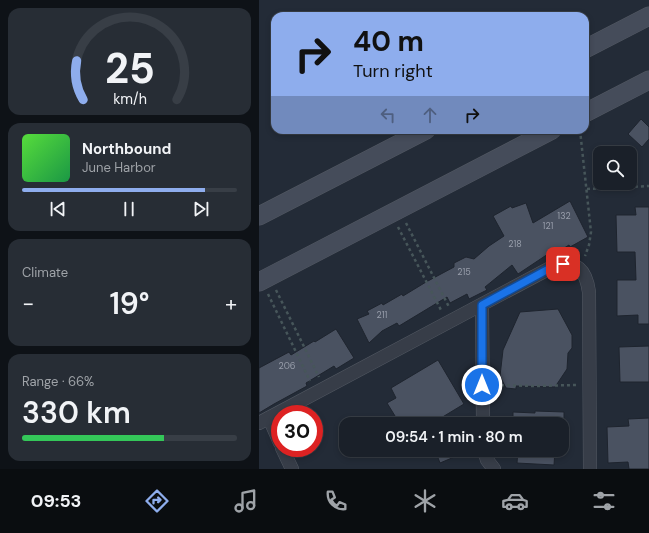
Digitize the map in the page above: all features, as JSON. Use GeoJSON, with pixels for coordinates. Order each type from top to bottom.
{"type":"FeatureCollection","features":[{"type":"Feature","properties":{"kind":"street"},"geometry":{"type":"LineString","coordinates":[[589,47],[649,16]]}},
{"type":"Feature","properties":{"kind":"street"},"geometry":{"type":"LineString","coordinates":[[589,111],[649,80]]}},
{"type":"Feature","properties":{"kind":"street"},"geometry":{"type":"LineString","coordinates":[[259,216],[418,134]]}},
{"type":"Feature","properties":{"kind":"street"},"geometry":{"type":"LineString","coordinates":[[263,280],[544,134]]}},
{"type":"Feature","properties":{"kind":"street"},"geometry":{"type":"LineString","coordinates":[[271,430],[264,420],[554,266],[571,264],[579,268],[585,274],[589,292],[590,469]]}},
{"type":"Feature","properties":{"kind":"street"},"geometry":{"type":"LineString","coordinates":[[482,305],[483,417]]}},
{"type":"Feature","properties":{"kind":"street"},"geometry":{"type":"LineString","coordinates":[[286,457],[292,469]]}},
{"type":"Feature","properties":{"kind":"street"},"geometry":{"type":"LineString","coordinates":[[486,457],[493,469]]}},
{"type":"Feature","properties":{"kind":"path"},"geometry":{"type":"LineString","coordinates":[[579,268],[589,245],[591,232],[580,134]]}},
{"type":"Feature","properties":{"kind":"path"},"geometry":{"type":"LineString","coordinates":[[587,188],[649,186]]}},
{"type":"Feature","properties":{"kind":"path"},"geometry":{"type":"LineString","coordinates":[[395,211],[451,320]]}},
{"type":"Feature","properties":{"kind":"path"},"geometry":{"type":"LineString","coordinates":[[395,211],[451,320]]}},
{"type":"Feature","properties":{"kind":"path"},"geometry":{"type":"LineString","coordinates":[[263,280],[320,390]]}},
{"type":"Feature","properties":{"kind":"path"},"geometry":{"type":"LineString","coordinates":[[263,280],[320,390]]}},
{"type":"Feature","properties":{"kind":"path"},"geometry":{"type":"LineString","coordinates":[[482,385],[589,385]]}},
{"type":"Feature","properties":{"kind":"building"},"geometry":{"type":"Polygon","coordinates":[[[641,119],[649,127],[649,139],[642,147],[628,134],[641,119]]]}},
{"type":"Feature","properties":{"kind":"building"},"geometry":{"type":"Polygon","coordinates":[[[570,201],[588,237],[570,247],[569,245],[550,257],[548,254],[518,274],[512,265],[485,287],[487,290],[469,299],[467,294],[450,303],[447,297],[399,326],[397,323],[382,331],[369,343],[357,319],[369,314],[367,311],[382,303],[383,305],[402,294],[403,296],[454,267],[454,263],[466,257],[474,259],[504,236],[493,216],[511,206],[512,208],[526,203],[533,223],[570,201]]]}},
{"type":"Feature","properties":{"kind":"building"},"geometry":{"type":"Polygon","coordinates":[[[635,207],[649,207],[649,324],[638,324],[638,315],[617,316],[617,280],[636,280],[635,252],[617,252],[616,215],[636,215],[635,207]]]}},
{"type":"Feature","properties":{"kind":"building"},"geometry":{"type":"Polygon","coordinates":[[[558,309],[572,335],[572,348],[568,353],[567,369],[555,387],[516,386],[516,389],[506,388],[500,376],[503,350],[520,312],[558,309]]]}},
{"type":"Feature","properties":{"kind":"building"},"geometry":{"type":"Polygon","coordinates":[[[336,329],[354,358],[336,369],[334,366],[306,383],[307,386],[259,413],[259,368],[289,352],[291,355],[314,341],[315,342],[336,329]]]}},
{"type":"Feature","properties":{"kind":"building"},"geometry":{"type":"Polygon","coordinates":[[[649,346],[649,382],[620,382],[619,347],[649,346]]]}},
{"type":"Feature","properties":{"kind":"building"},"geometry":{"type":"Polygon","coordinates":[[[438,360],[464,404],[443,417],[396,417],[387,403],[396,398],[391,388],[438,360]]]}},
{"type":"Feature","properties":{"kind":"building"},"geometry":{"type":"Polygon","coordinates":[[[535,411],[564,412],[564,417],[513,417],[513,412],[535,413],[535,411]]]}},
{"type":"Feature","properties":{"kind":"building"},"geometry":{"type":"Polygon","coordinates":[[[649,418],[649,469],[629,469],[628,462],[608,463],[607,427],[629,426],[628,419],[649,418]]]}},
{"type":"Feature","properties":{"kind":"building"},"geometry":{"type":"Polygon","coordinates":[[[438,457],[454,457],[440,463],[438,457]]]}},
{"type":"Feature","properties":{"kind":"building"},"geometry":{"type":"Polygon","coordinates":[[[517,457],[555,457],[554,465],[517,463],[517,457]]]}},
{"type":"Feature","properties":{"kind":"route"},"geometry":{"type":"LineString","coordinates":[[482,385],[482,305],[554,266],[563,264]]}}]}
